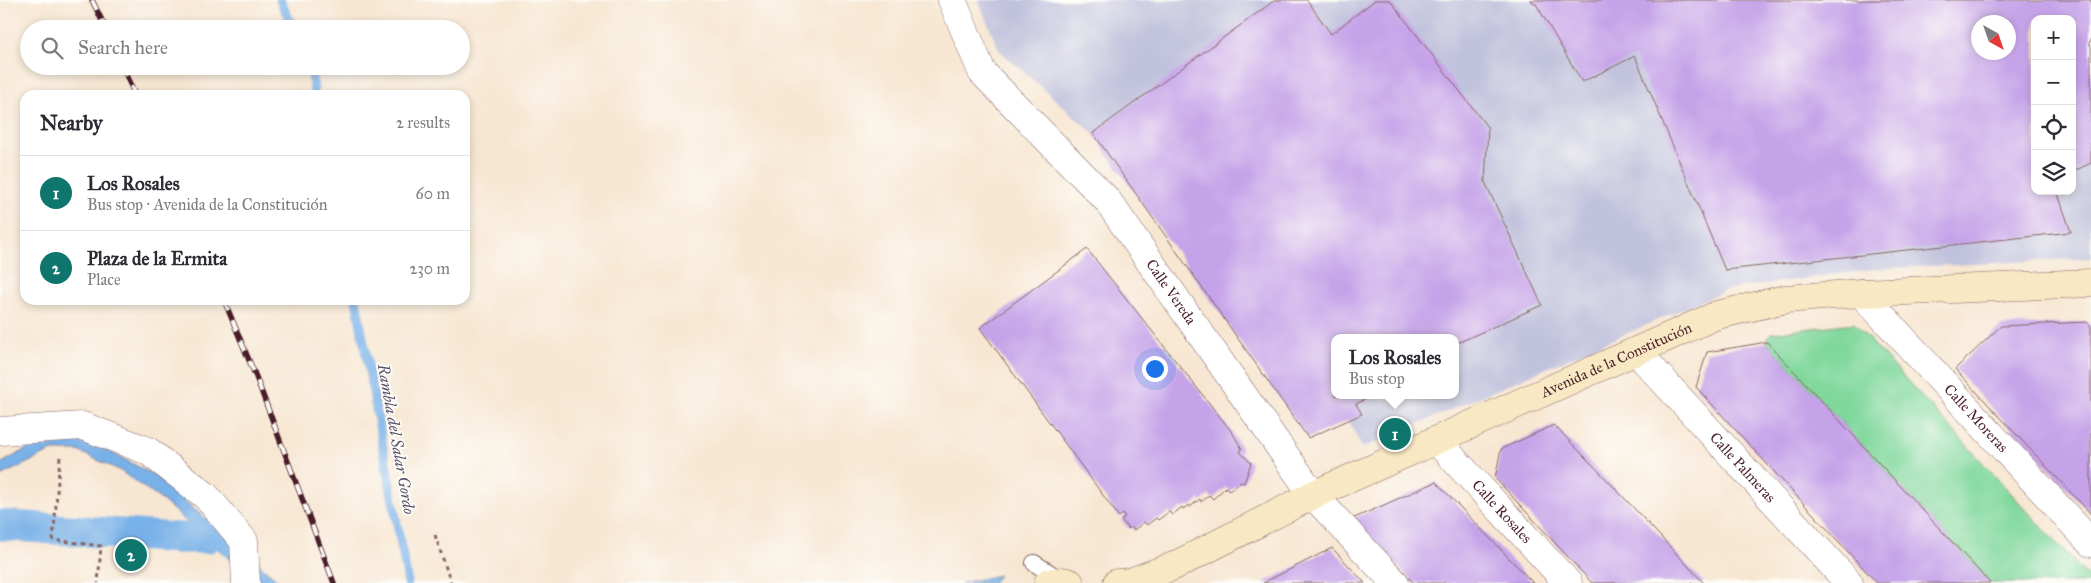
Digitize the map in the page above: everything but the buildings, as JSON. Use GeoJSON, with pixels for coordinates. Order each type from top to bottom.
{"type":"FeatureCollection","features":[{"type":"Feature","properties":{"kind":"main road","name":"Avenida de la Constitución"},"geometry":{"type":"LineString","coordinates":[[1117,583],[1166,575],[1313,495],[1717,315],[1786,300],[1861,293],[2091,283]]}},
{"type":"Feature","properties":{"kind":"street","name":"Calle Vereda"},"geometry":{"type":"LineString","coordinates":[[952,0],[982,72],[1107,200],[1313,495],[1395,583]]}},
{"type":"Feature","properties":{"kind":"street","name":"Calle Moreras"},"geometry":{"type":"LineString","coordinates":[[1861,293],[2091,543]]}},
{"type":"Feature","properties":{"kind":"street","name":"Calle Palmeras"},"geometry":{"type":"LineString","coordinates":[[1636,351],[1849,583]]}},
{"type":"Feature","properties":{"kind":"street"},"geometry":{"type":"LineString","coordinates":[[0,431],[83,426],[148,451],[206,496],[244,541],[246,583]]}},
{"type":"Feature","properties":{"kind":"street","name":"Calle Rosales"},"geometry":{"type":"LineString","coordinates":[[1437,441],[1568,583]]}},
{"type":"Feature","properties":{"kind":"path"},"geometry":{"type":"LineString","coordinates":[[60,457],[54,540],[101,546],[98,583]]}},
{"type":"Feature","properties":{"kind":"path"},"geometry":{"type":"LineString","coordinates":[[435,535],[451,583]]}},
{"type":"Feature","properties":{"kind":"shaded area"},"geometry":{"type":"Polygon","coordinates":[[[978,0],[2091,0],[2091,258],[1875,269],[1729,289],[1362,448],[1347,417],[1308,438],[1093,133],[999,50],[978,0]]]}},
{"type":"Feature","properties":{"kind":"green space"},"geometry":{"type":"Polygon","coordinates":[[[1854,323],[2091,580],[2091,583],[1990,583],[1767,342],[1767,337],[1771,333],[1854,323]]]}},
{"type":"Feature","properties":{"kind":"water"},"geometry":{"type":"Polygon","coordinates":[[[80,438],[154,475],[281,583],[257,583],[163,501],[119,470],[78,451],[52,451],[0,476],[0,464],[43,440],[80,438]]]}},
{"type":"Feature","properties":{"kind":"water"},"geometry":{"type":"Polygon","coordinates":[[[999,575],[993,583],[961,583],[999,575]]]}},
{"type":"Feature","properties":{"kind":"waterway","name":"Rambla del Salar Gordo"},"geometry":{"type":"LineString","coordinates":[[280,0],[290,20]]}},
{"type":"Feature","properties":{"kind":"waterway","name":"Rambla del Salar Gordo"},"geometry":{"type":"LineString","coordinates":[[312,75],[314,90]]}},
{"type":"Feature","properties":{"kind":"waterway","name":"Rambla del Salar Gordo"},"geometry":{"type":"LineString","coordinates":[[357,305],[408,583]]}},
{"type":"Feature","properties":{"kind":"waterway"},"geometry":{"type":"LineString","coordinates":[[0,525],[177,538],[206,538],[211,532]]}},
{"type":"Feature","properties":{"kind":"railway"},"geometry":{"type":"LineString","coordinates":[[92,0],[102,20]]}},
{"type":"Feature","properties":{"kind":"railway"},"geometry":{"type":"LineString","coordinates":[[126,75],[133,90]]}},
{"type":"Feature","properties":{"kind":"railway"},"geometry":{"type":"LineString","coordinates":[[226,305],[256,377],[334,583]]}},
{"type":"Feature","properties":{"kind":"place","name":"Los Rosales"},"geometry":{"type":"Point","coordinates":[1395,434]}},
{"type":"Feature","properties":{"kind":"place","name":"Plaza de la Ermita"},"geometry":{"type":"Point","coordinates":[131,555]}}]}
